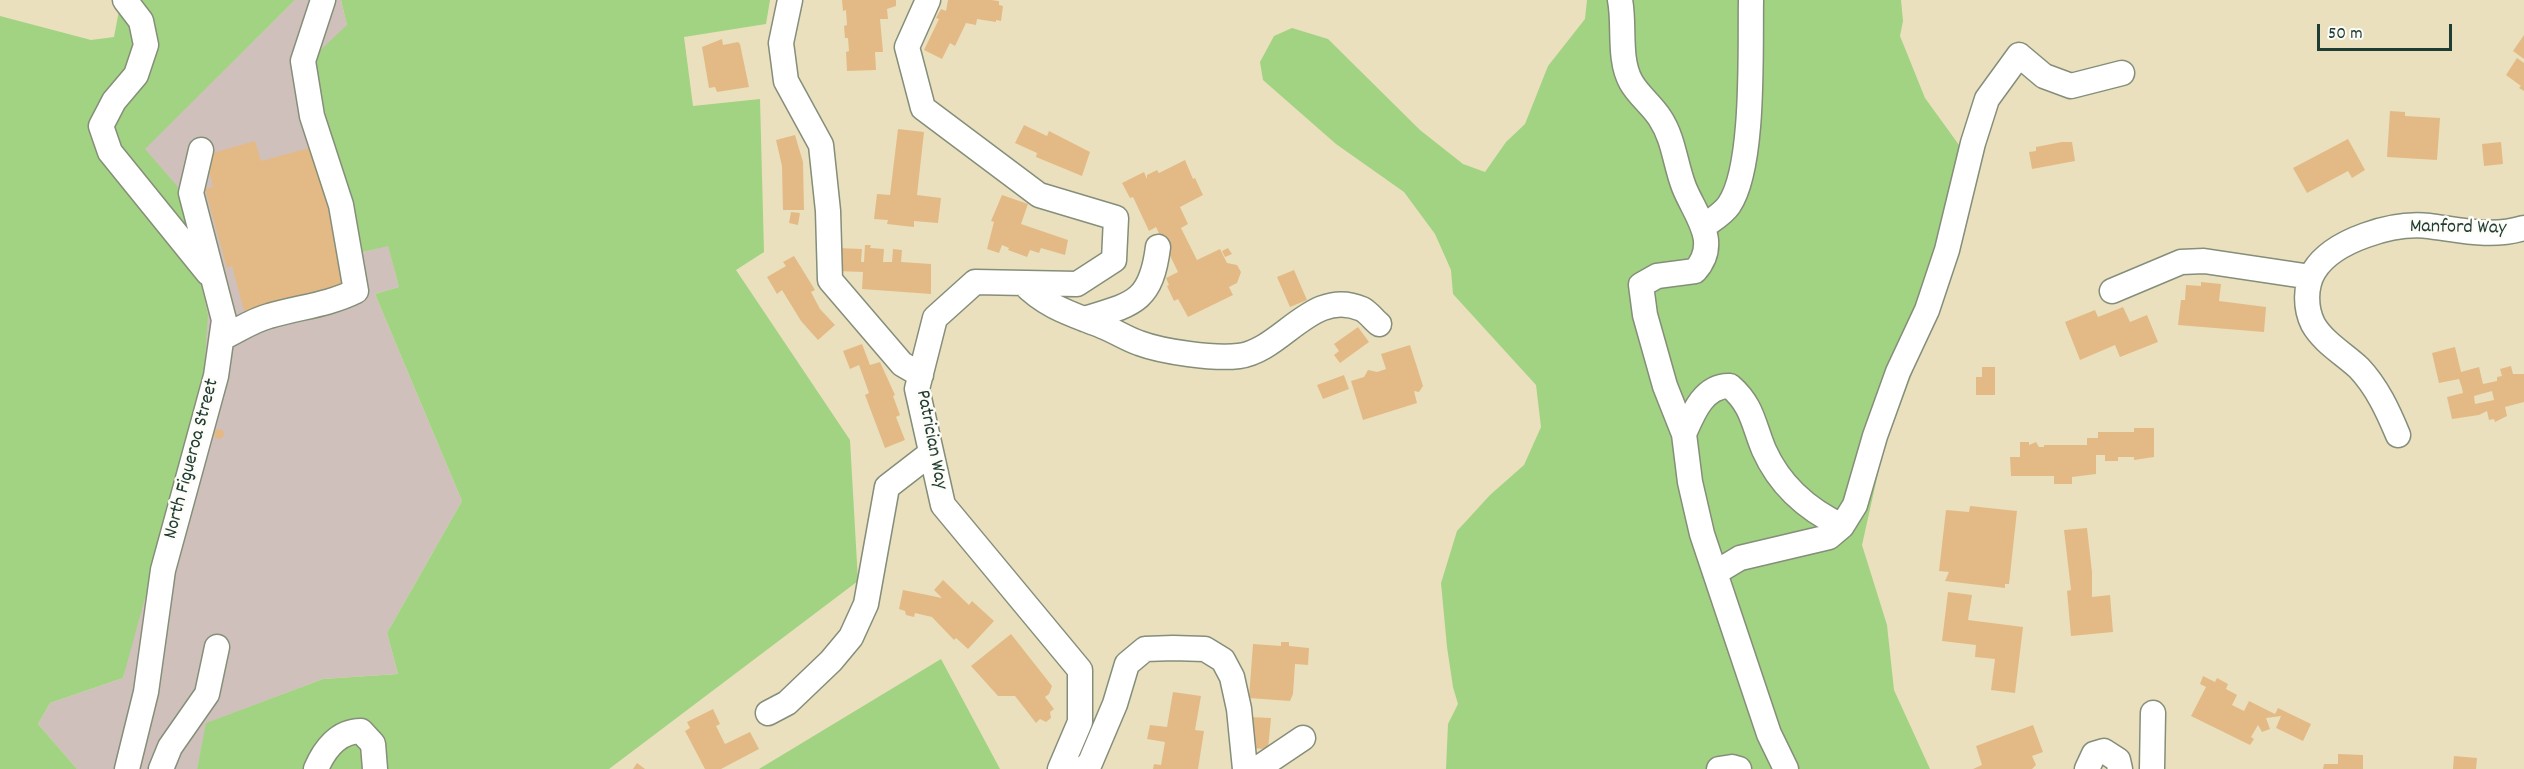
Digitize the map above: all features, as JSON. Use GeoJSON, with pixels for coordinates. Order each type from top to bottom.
{"type":"FeatureCollection","features":[{"type":"Feature","properties":{"kind":"street"},"geometry":{"type":"LineString","coordinates":[[125,0],[141,21],[146,45],[136,75],[114,101],[101,126],[110,152],[214,281]]}},
{"type":"Feature","properties":{"kind":"street"},"geometry":{"type":"LineString","coordinates":[[222,338],[267,316],[315,307],[356,291],[341,204],[312,116],[303,61],[323,0]]}},
{"type":"Feature","properties":{"kind":"street"},"geometry":{"type":"LineString","coordinates":[[790,0],[781,43],[786,81],[821,145],[828,211],[830,280],[902,364],[921,375]]}},
{"type":"Feature","properties":{"kind":"street","name":"Patrician Way"},"geometry":{"type":"LineString","coordinates":[[928,0],[907,47],[922,108],[1039,195],[1116,218],[1114,260],[1077,284],[975,282],[935,318],[916,389],[943,505],[1080,670],[1080,722],[1060,769]]}},
{"type":"Feature","properties":{"kind":"street"},"geometry":{"type":"LineString","coordinates":[[1620,0],[1626,70],[1631,83],[1660,117],[1671,137],[1684,188],[1704,226],[1706,244],[1703,262],[1695,271],[1657,276],[1641,285],[1642,301],[1662,376],[1684,434],[1697,513],[1715,573],[1769,734],[1786,769]]}},
{"type":"Feature","properties":{"kind":"street"},"geometry":{"type":"LineString","coordinates":[[1704,226],[1729,205],[1744,164],[1748,120],[1750,0]]}},
{"type":"Feature","properties":{"kind":"street"},"geometry":{"type":"LineString","coordinates":[[1715,573],[1740,558],[1829,537],[1842,526],[1855,505],[1875,436],[1898,372],[1927,310],[1947,250],[1973,143],[1987,99],[2019,55],[2044,76],[2071,86],[2122,73]]}},
{"type":"Feature","properties":{"kind":"street","name":"North Figueroa Street"},"geometry":{"type":"LineString","coordinates":[[127,769],[146,692],[163,570],[216,376],[222,338],[224,320],[191,194],[201,150]]}},
{"type":"Feature","properties":{"kind":"street","name":"Manford Way"},"geometry":{"type":"LineString","coordinates":[[2310,277],[2328,254],[2352,241],[2377,232],[2422,226],[2490,233],[2524,228]]}},
{"type":"Feature","properties":{"kind":"street"},"geometry":{"type":"LineString","coordinates":[[1084,319],[1120,308],[1140,297],[1149,287],[1155,272],[1158,247]]}},
{"type":"Feature","properties":{"kind":"street"},"geometry":{"type":"LineString","coordinates":[[2112,291],[2181,262],[2205,261],[2310,277],[2307,293],[2308,308],[2313,323],[2320,334],[2363,373],[2382,399],[2398,435]]}},
{"type":"Feature","properties":{"kind":"street"},"geometry":{"type":"LineString","coordinates":[[1023,283],[1038,298],[1141,344],[1188,354],[1240,356],[1267,345],[1318,309],[1336,305],[1362,309],[1379,324]]}},
{"type":"Feature","properties":{"kind":"street"},"geometry":{"type":"LineString","coordinates":[[1684,434],[1694,411],[1707,393],[1719,386],[1730,386],[1742,396],[1754,417],[1763,448],[1776,473],[1797,498],[1824,517],[1842,526]]}},
{"type":"Feature","properties":{"kind":"street"},"geometry":{"type":"LineString","coordinates":[[768,713],[794,696],[831,662],[851,637],[866,604],[887,487],[931,453]]}},
{"type":"Feature","properties":{"kind":"street"},"geometry":{"type":"LineString","coordinates":[[161,769],[170,747],[207,694],[217,647]]}},
{"type":"Feature","properties":{"kind":"street"},"geometry":{"type":"LineString","coordinates":[[1083,769],[1090,763],[1115,704],[1127,664],[1145,649],[1173,648],[1205,649],[1223,660],[1232,677],[1245,769]]}},
{"type":"Feature","properties":{"kind":"street"},"geometry":{"type":"LineString","coordinates":[[2152,769],[2153,713]]}},
{"type":"Feature","properties":{"kind":"street"},"geometry":{"type":"LineString","coordinates":[[316,769],[328,745],[351,731],[361,731],[373,744],[375,769]]}},
{"type":"Feature","properties":{"kind":"street"},"geometry":{"type":"LineString","coordinates":[[1257,769],[1303,738]]}},
{"type":"Feature","properties":{"kind":"street"},"geometry":{"type":"LineString","coordinates":[[2087,769],[2094,754],[2104,751],[2118,760],[2120,769]]}},
{"type":"Feature","properties":{"kind":"street"},"geometry":{"type":"LineString","coordinates":[[1719,769],[1732,767],[1739,769]]}},
{"type":"Feature","properties":{"kind":"shaded area"},"geometry":{"type":"Polygon","coordinates":[[[295,0],[341,0],[347,25],[364,252],[388,245],[399,287],[375,294],[462,501],[387,633],[398,674],[323,679],[207,723],[197,769],[77,769],[38,724],[50,703],[123,678],[208,314],[178,188],[144,149],[295,0]]]}},
{"type":"Feature","properties":{"kind":"green space"},"geometry":{"type":"Polygon","coordinates":[[[116,0],[295,0],[145,149],[178,187],[208,314],[203,387],[123,678],[50,703],[38,724],[77,769],[0,769],[0,16],[91,40],[114,37],[120,5],[116,0]]]}},
{"type":"Feature","properties":{"kind":"green space"},"geometry":{"type":"Polygon","coordinates":[[[341,0],[770,0],[766,24],[684,37],[693,106],[760,99],[764,252],[736,270],[850,440],[858,581],[609,769],[197,769],[206,723],[323,679],[398,674],[387,633],[462,501],[375,294],[399,287],[388,246],[363,252],[311,59],[347,25],[341,0]]]}},
{"type":"Feature","properties":{"kind":"green space"},"geometry":{"type":"Polygon","coordinates":[[[1587,0],[1901,0],[1903,21],[1900,36],[1925,98],[1959,145],[1962,212],[1925,339],[1883,451],[1862,545],[1887,625],[1894,690],[1930,769],[1446,769],[1448,724],[1458,704],[1447,647],[1441,583],[1457,531],[1490,495],[1524,465],[1541,427],[1536,385],[1453,294],[1451,270],[1435,234],[1404,192],[1336,144],[1263,80],[1260,62],[1274,36],[1292,28],[1328,39],[1420,130],[1463,164],[1485,172],[1506,142],[1525,124],[1548,66],[1585,19],[1587,0]]]}},
{"type":"Feature","properties":{"kind":"green space"},"geometry":{"type":"Polygon","coordinates":[[[941,659],[1000,769],[759,769],[941,659]]]}},
{"type":"Feature","properties":{"kind":"building"},"geometry":{"type":"Polygon","coordinates":[[[842,0],[896,0],[896,6],[887,9],[888,19],[880,19],[883,52],[875,52],[876,70],[847,71],[846,52],[849,51],[844,26],[847,25],[846,10],[843,11],[842,0]]]}},
{"type":"Feature","properties":{"kind":"building"},"geometry":{"type":"Polygon","coordinates":[[[948,0],[991,0],[999,1],[999,5],[1003,6],[1001,21],[977,19],[976,25],[966,23],[955,46],[950,43],[942,59],[924,50],[939,19],[936,18],[941,9],[946,11],[948,0]]]}},
{"type":"Feature","properties":{"kind":"building"},"geometry":{"type":"Polygon","coordinates":[[[2524,35],[2524,59],[2513,51],[2524,35]]]}},
{"type":"Feature","properties":{"kind":"building"},"geometry":{"type":"Polygon","coordinates":[[[722,39],[723,45],[738,42],[740,44],[749,87],[717,92],[715,87],[709,88],[702,47],[722,39]]]}},
{"type":"Feature","properties":{"kind":"building"},"geometry":{"type":"Polygon","coordinates":[[[2517,58],[2524,63],[2524,91],[2506,75],[2517,58]]]}},
{"type":"Feature","properties":{"kind":"building"},"geometry":{"type":"Polygon","coordinates":[[[2390,111],[2405,112],[2405,116],[2440,118],[2437,160],[2387,157],[2390,111]]]}},
{"type":"Feature","properties":{"kind":"building"},"geometry":{"type":"Polygon","coordinates":[[[1024,125],[1047,136],[1049,131],[1090,152],[1082,176],[1036,157],[1037,153],[1015,143],[1024,125]]]}},
{"type":"Feature","properties":{"kind":"building"},"geometry":{"type":"Polygon","coordinates":[[[898,129],[924,132],[917,195],[941,198],[938,223],[914,221],[914,227],[887,224],[888,220],[874,219],[877,194],[890,195],[898,129]]]}},
{"type":"Feature","properties":{"kind":"building"},"geometry":{"type":"Polygon","coordinates":[[[795,135],[803,162],[804,210],[783,210],[782,166],[776,140],[795,135]]]}},
{"type":"Feature","properties":{"kind":"building"},"geometry":{"type":"Polygon","coordinates":[[[2348,139],[2365,170],[2352,178],[2348,171],[2307,193],[2293,168],[2348,139]]]}},
{"type":"Feature","properties":{"kind":"building"},"geometry":{"type":"Polygon","coordinates":[[[255,141],[261,161],[313,147],[339,243],[335,244],[337,252],[340,250],[349,282],[244,311],[232,266],[227,268],[205,189],[213,187],[205,155],[255,141]]]}},
{"type":"Feature","properties":{"kind":"building"},"geometry":{"type":"Polygon","coordinates":[[[2072,142],[2075,161],[2032,169],[2029,152],[2036,151],[2036,147],[2072,142]]]}},
{"type":"Feature","properties":{"kind":"building"},"geometry":{"type":"Polygon","coordinates":[[[2501,142],[2503,164],[2484,166],[2482,144],[2501,142]]]}},
{"type":"Feature","properties":{"kind":"building"},"geometry":{"type":"Polygon","coordinates":[[[1185,160],[1203,195],[1180,207],[1188,224],[1181,228],[1197,260],[1220,249],[1227,263],[1237,265],[1241,272],[1237,283],[1229,287],[1233,295],[1188,317],[1178,299],[1174,301],[1167,286],[1169,285],[1166,278],[1178,272],[1156,227],[1149,231],[1133,197],[1130,198],[1122,183],[1144,172],[1147,179],[1147,175],[1157,170],[1159,173],[1185,160]]]}},
{"type":"Feature","properties":{"kind":"building"},"geometry":{"type":"Polygon","coordinates":[[[1002,195],[1028,204],[1021,224],[1068,240],[1065,255],[1041,248],[1039,253],[1030,250],[1027,257],[1008,250],[1009,248],[1002,245],[999,253],[987,249],[994,222],[991,221],[1002,195]]]}},
{"type":"Feature","properties":{"kind":"building"},"geometry":{"type":"Polygon","coordinates":[[[791,212],[800,213],[798,225],[789,223],[791,212]]]}},
{"type":"Feature","properties":{"kind":"building"},"geometry":{"type":"Polygon","coordinates":[[[865,245],[871,245],[870,248],[884,249],[883,262],[892,262],[893,249],[902,250],[901,262],[931,264],[931,294],[862,289],[863,272],[837,271],[838,248],[862,249],[861,262],[864,262],[865,245]]]}},
{"type":"Feature","properties":{"kind":"building"},"geometry":{"type":"Polygon","coordinates":[[[1228,248],[1232,254],[1225,257],[1222,251],[1228,248]]]}},
{"type":"Feature","properties":{"kind":"building"},"geometry":{"type":"Polygon","coordinates":[[[794,256],[815,290],[811,292],[820,309],[835,325],[818,340],[801,321],[782,290],[777,294],[767,277],[786,266],[783,262],[794,256]]]}},
{"type":"Feature","properties":{"kind":"building"},"geometry":{"type":"Polygon","coordinates":[[[1294,270],[1307,300],[1290,307],[1277,277],[1294,270]]]}},
{"type":"Feature","properties":{"kind":"building"},"geometry":{"type":"Polygon","coordinates":[[[2201,282],[2221,284],[2219,301],[2266,307],[2264,332],[2178,325],[2181,300],[2185,300],[2186,285],[2201,286],[2201,282]]]}},
{"type":"Feature","properties":{"kind":"building"},"geometry":{"type":"Polygon","coordinates":[[[2123,307],[2130,322],[2147,315],[2158,342],[2120,357],[2115,345],[2080,360],[2065,322],[2095,310],[2098,317],[2123,307]]]}},
{"type":"Feature","properties":{"kind":"building"},"geometry":{"type":"Polygon","coordinates":[[[1358,327],[1369,342],[1340,363],[1334,355],[1339,351],[1334,344],[1358,327]]]}},
{"type":"Feature","properties":{"kind":"building"},"geometry":{"type":"Polygon","coordinates":[[[862,344],[870,365],[880,362],[895,395],[893,396],[900,415],[896,417],[905,440],[885,448],[865,395],[869,393],[859,365],[850,369],[843,351],[862,344]]]}},
{"type":"Feature","properties":{"kind":"building"},"geometry":{"type":"Polygon","coordinates":[[[1410,345],[1423,386],[1419,392],[1414,391],[1417,403],[1363,420],[1351,381],[1364,377],[1368,370],[1377,372],[1386,369],[1381,354],[1410,345]]]}},
{"type":"Feature","properties":{"kind":"building"},"geometry":{"type":"Polygon","coordinates":[[[2455,347],[2461,372],[2479,367],[2483,384],[2497,381],[2497,377],[2502,376],[2500,369],[2511,366],[2513,374],[2524,374],[2524,402],[2505,407],[2507,416],[2495,422],[2494,419],[2489,420],[2487,411],[2479,415],[2452,419],[2447,397],[2463,393],[2462,388],[2459,379],[2439,383],[2432,353],[2455,347]],[[2492,391],[2474,396],[2475,404],[2494,400],[2492,391]]]}},
{"type":"Feature","properties":{"kind":"building"},"geometry":{"type":"Polygon","coordinates":[[[1982,367],[1995,367],[1995,395],[1976,395],[1976,377],[1982,377],[1982,367]]]}},
{"type":"Feature","properties":{"kind":"building"},"geometry":{"type":"Polygon","coordinates":[[[1344,375],[1349,389],[1323,399],[1317,385],[1344,375]]]}},
{"type":"Feature","properties":{"kind":"building"},"geometry":{"type":"Polygon","coordinates":[[[2134,428],[2154,428],[2154,457],[2134,460],[2134,457],[2118,457],[2118,461],[2105,461],[2105,455],[2096,455],[2096,474],[2072,477],[2072,484],[2054,484],[2054,476],[2011,476],[2010,457],[2020,457],[2020,442],[2029,442],[2029,445],[2036,442],[2039,447],[2087,445],[2087,438],[2098,438],[2098,432],[2134,432],[2134,428]]]}},
{"type":"Feature","properties":{"kind":"building"},"geometry":{"type":"Polygon","coordinates":[[[219,429],[223,430],[223,438],[219,439],[215,438],[214,434],[215,430],[219,429]]]}},
{"type":"Feature","properties":{"kind":"building"},"geometry":{"type":"Polygon","coordinates":[[[1970,506],[2017,511],[2009,584],[2005,584],[2005,588],[1945,581],[1949,572],[1939,571],[1946,510],[1969,512],[1970,506]]]}},
{"type":"Feature","properties":{"kind":"building"},"geometry":{"type":"Polygon","coordinates":[[[2087,528],[2092,572],[2092,597],[2110,595],[2113,632],[2071,636],[2067,591],[2071,590],[2064,530],[2087,528]]]}},
{"type":"Feature","properties":{"kind":"building"},"geometry":{"type":"Polygon","coordinates":[[[943,580],[969,605],[972,601],[994,621],[968,649],[956,638],[954,640],[932,617],[915,613],[914,617],[906,615],[905,611],[899,609],[903,590],[942,598],[934,590],[943,580]]]}},
{"type":"Feature","properties":{"kind":"building"},"geometry":{"type":"Polygon","coordinates":[[[1948,592],[1972,595],[1968,620],[2023,627],[2015,693],[1991,690],[1995,659],[1975,657],[1976,645],[1942,641],[1948,592]]]}},
{"type":"Feature","properties":{"kind":"building"},"geometry":{"type":"Polygon","coordinates":[[[1011,634],[1052,686],[1045,697],[1054,709],[1050,712],[1051,718],[1046,722],[1040,719],[1036,723],[1015,696],[998,696],[971,666],[1011,634]]]}},
{"type":"Feature","properties":{"kind":"building"},"geometry":{"type":"Polygon","coordinates":[[[1281,642],[1289,642],[1289,646],[1309,648],[1308,665],[1295,664],[1293,694],[1290,701],[1249,698],[1253,644],[1281,646],[1281,642]]]}},
{"type":"Feature","properties":{"kind":"building"},"geometry":{"type":"Polygon","coordinates":[[[2203,676],[2215,682],[2217,678],[2228,684],[2226,689],[2237,695],[2232,705],[2244,711],[2249,701],[2275,714],[2278,708],[2311,724],[2303,741],[2276,728],[2281,716],[2266,718],[2270,729],[2262,732],[2258,725],[2251,737],[2254,739],[2250,745],[2191,716],[2206,687],[2200,684],[2203,676]]]}},
{"type":"Feature","properties":{"kind":"building"},"geometry":{"type":"Polygon","coordinates":[[[1173,692],[1201,696],[1195,730],[1204,731],[1198,769],[1153,769],[1154,764],[1161,765],[1165,742],[1147,739],[1150,725],[1167,727],[1173,692]]]}},
{"type":"Feature","properties":{"kind":"building"},"geometry":{"type":"Polygon","coordinates":[[[713,709],[720,724],[716,726],[725,744],[750,732],[759,749],[721,769],[705,769],[685,731],[690,728],[687,722],[713,709]]]}},
{"type":"Feature","properties":{"kind":"building"},"geometry":{"type":"Polygon","coordinates":[[[1249,717],[1271,718],[1268,749],[1246,748],[1249,717]]]}},
{"type":"Feature","properties":{"kind":"building"},"geometry":{"type":"Polygon","coordinates":[[[2033,725],[2043,752],[2032,756],[2036,765],[2032,769],[1973,769],[1982,765],[1976,746],[2033,725]]]}},
{"type":"Feature","properties":{"kind":"building"},"geometry":{"type":"Polygon","coordinates":[[[2338,754],[2363,755],[2363,769],[2323,769],[2324,764],[2338,764],[2338,754]]]}},
{"type":"Feature","properties":{"kind":"building"},"geometry":{"type":"Polygon","coordinates":[[[2454,756],[2477,758],[2476,769],[2453,769],[2454,756]]]}},
{"type":"Feature","properties":{"kind":"building"},"geometry":{"type":"Polygon","coordinates":[[[637,763],[645,769],[633,769],[637,763]]]}}]}
